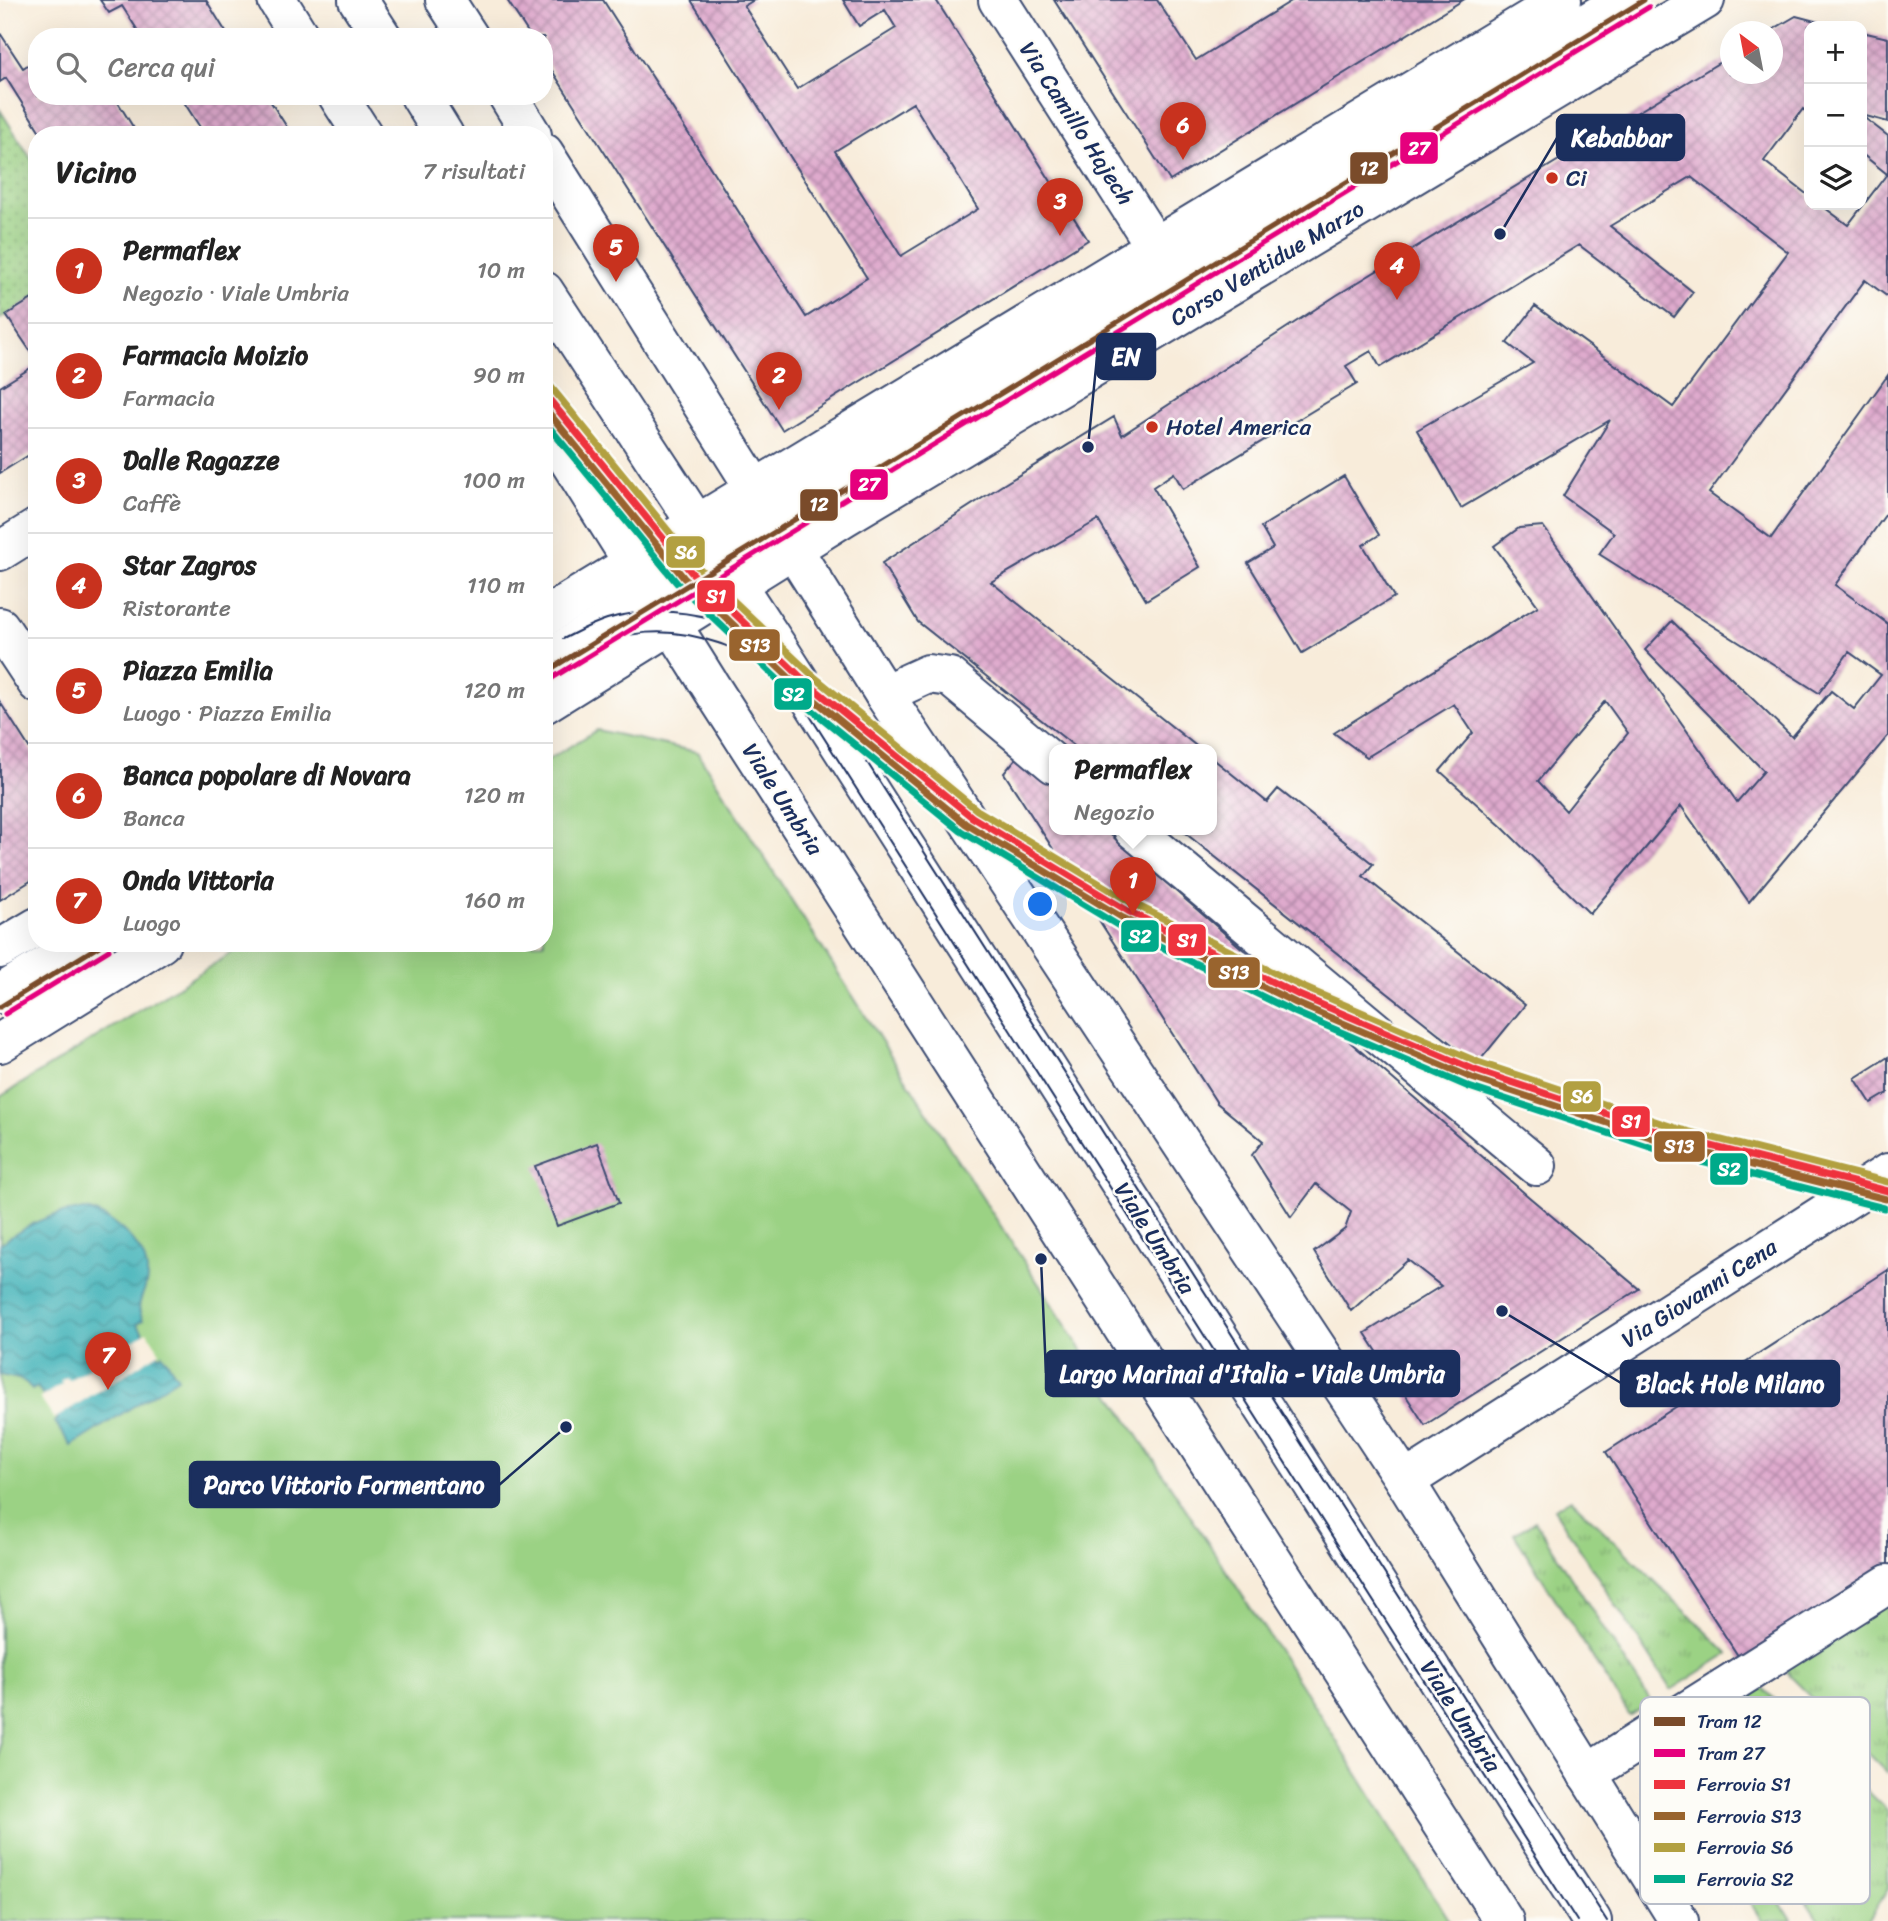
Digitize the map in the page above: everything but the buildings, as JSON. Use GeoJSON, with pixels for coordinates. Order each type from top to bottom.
{"type":"FeatureCollection","features":[{"type":"Feature","properties":{"kind":"main road"},"geometry":{"type":"LineString","coordinates":[[277,0],[294,28]]}},
{"type":"Feature","properties":{"kind":"main road"},"geometry":{"type":"LineString","coordinates":[[358,0],[376,28]]}},
{"type":"Feature","properties":{"kind":"main road"},"geometry":{"type":"LineString","coordinates":[[445,0],[463,28]]}},
{"type":"Feature","properties":{"kind":"main road","name":"Via Camillo Hajech"},"geometry":{"type":"LineString","coordinates":[[998,0],[1155,246]]}},
{"type":"Feature","properties":{"kind":"main road","name":"Corso Ventidue Marzo"},"geometry":{"type":"LineString","coordinates":[[553,696],[653,595],[775,519],[1155,246],[1562,0]]}},
{"type":"Feature","properties":{"kind":"main road"},"geometry":{"type":"LineString","coordinates":[[775,519],[1624,0]]}},
{"type":"Feature","properties":{"kind":"main road","name":"Corso Ventidue Marzo"},"geometry":{"type":"LineString","coordinates":[[553,656],[775,519],[1705,0]]}},
{"type":"Feature","properties":{"kind":"main road"},"geometry":{"type":"LineString","coordinates":[[344,105],[357,126]]}},
{"type":"Feature","properties":{"kind":"main road"},"geometry":{"type":"LineString","coordinates":[[425,105],[438,126]]}},
{"type":"Feature","properties":{"kind":"main road"},"geometry":{"type":"LineString","coordinates":[[514,105],[526,126]]}},
{"type":"Feature","properties":{"kind":"main road"},"geometry":{"type":"LineString","coordinates":[[553,167],[884,694],[1405,1481],[1640,1859]]}},
{"type":"Feature","properties":{"kind":"main road","name":"Viale Umbria"},"geometry":{"type":"LineString","coordinates":[[553,305],[717,555],[1592,1921]]}},
{"type":"Feature","properties":{"kind":"main road","name":"Viale Umbria"},"geometry":{"type":"LineString","coordinates":[[553,435],[1504,1921]]}},
{"type":"Feature","properties":{"kind":"main road"},"geometry":{"type":"LineString","coordinates":[[0,551],[28,533]]}},
{"type":"Feature","properties":{"kind":"main road","name":"Corso Ventidue Marzo"},"geometry":{"type":"LineString","coordinates":[[553,615],[653,595]]}},
{"type":"Feature","properties":{"kind":"main road"},"geometry":{"type":"LineString","coordinates":[[0,627],[28,669]]}},
{"type":"Feature","properties":{"kind":"main road"},"geometry":{"type":"LineString","coordinates":[[884,694],[928,674],[950,677],[1049,760]]}},
{"type":"Feature","properties":{"kind":"main road"},"geometry":{"type":"LineString","coordinates":[[1140,835],[1537,1166]]}},
{"type":"Feature","properties":{"kind":"main road"},"geometry":{"type":"LineString","coordinates":[[0,949],[28,932]]}},
{"type":"Feature","properties":{"kind":"main road"},"geometry":{"type":"LineString","coordinates":[[0,994],[68,952]]}},
{"type":"Feature","properties":{"kind":"main road"},"geometry":{"type":"LineString","coordinates":[[0,1043],[147,952]]}},
{"type":"Feature","properties":{"kind":"main road","name":"Via Giovanni Cena"},"geometry":{"type":"LineString","coordinates":[[1405,1481],[1888,1173]]}},
{"type":"Feature","properties":{"kind":"main road"},"geometry":{"type":"LineString","coordinates":[[1709,1697],[1888,1584]]}},
{"type":"Feature","properties":{"kind":"main road"},"geometry":{"type":"LineString","coordinates":[[1587,1774],[1640,1741]]}},
{"type":"Feature","properties":{"kind":"main road"},"geometry":{"type":"LineString","coordinates":[[1668,1904],[1679,1921]]}},
{"type":"Feature","properties":{"kind":"green space"},"geometry":{"type":"Polygon","coordinates":[[[0,110],[28,154],[28,302],[0,319],[0,110]]]}},
{"type":"Feature","properties":{"kind":"green space"},"geometry":{"type":"Polygon","coordinates":[[[597,730],[697,752],[955,1156],[1310,1699],[1450,1921],[0,1921],[0,1097],[234,952],[553,952],[553,757],[597,730]]]}},
{"type":"Feature","properties":{"kind":"green space"},"geometry":{"type":"Polygon","coordinates":[[[1571,1499],[1728,1654],[1671,1690],[1554,1509],[1571,1499]]]}},
{"type":"Feature","properties":{"kind":"green space"},"geometry":{"type":"Polygon","coordinates":[[[1535,1521],[1648,1697],[1640,1697],[1640,1709],[1630,1716],[1514,1534],[1535,1521]]]}},
{"type":"Feature","properties":{"kind":"green space"},"geometry":{"type":"Polygon","coordinates":[[[1888,1602],[1888,1773],[1870,1755],[1870,1697],[1811,1697],[1783,1669],[1888,1602]]]}},
{"type":"Feature","properties":{"kind":"green space"},"geometry":{"type":"Polygon","coordinates":[[[1759,1684],[1772,1697],[1739,1697],[1759,1684]]]}},
{"type":"Feature","properties":{"kind":"green space"},"geometry":{"type":"Polygon","coordinates":[[[1870,1793],[1888,1811],[1888,1889],[1868,1921],[1819,1921],[1808,1904],[1870,1904],[1870,1793]]]}},
{"type":"Feature","properties":{"kind":"green space"},"geometry":{"type":"Polygon","coordinates":[[[1751,1904],[1781,1904],[1792,1921],[1762,1921],[1751,1904]]]}},
{"type":"Feature","properties":{"kind":"water"},"geometry":{"type":"Polygon","coordinates":[[[85,1210],[96,1213],[117,1226],[142,1255],[147,1278],[139,1309],[143,1320],[137,1324],[178,1378],[71,1446],[55,1422],[58,1419],[37,1387],[32,1390],[22,1380],[0,1375],[0,1244],[40,1221],[61,1213],[85,1210]]]}},
{"type":"Feature","properties":{"kind":"pier"},"geometry":{"type":"Polygon","coordinates":[[[147,1332],[160,1352],[54,1419],[40,1398],[62,1384],[60,1381],[67,1377],[69,1380],[90,1367],[88,1363],[94,1359],[97,1363],[120,1348],[118,1344],[124,1341],[127,1344],[147,1332]]]}},
{"type":"Feature","properties":{"kind":"tram line","name":"12"},"geometry":{"type":"LineString","coordinates":[[553,667],[1644,0]]}},
{"type":"Feature","properties":{"kind":"tram line","name":"27"},"geometry":{"type":"LineString","coordinates":[[553,678],[1649,7]]}},
{"type":"Feature","properties":{"kind":"tram line"},"geometry":{"type":"LineString","coordinates":[[563,639],[601,621],[633,613],[686,614],[713,619],[764,640],[806,673],[840,719],[1607,1921]]}},
{"type":"Feature","properties":{"kind":"tram line"},"geometry":{"type":"LineString","coordinates":[[577,653],[629,635],[664,632],[699,637],[753,657],[774,672],[798,697],[1577,1921]]}},
{"type":"Feature","properties":{"kind":"tram line","name":"12"},"geometry":{"type":"LineString","coordinates":[[0,1007],[89,952]]}},
{"type":"Feature","properties":{"kind":"tram line","name":"27"},"geometry":{"type":"LineString","coordinates":[[5,1014],[106,952]]}},
{"type":"Feature","properties":{"kind":"rail line","name":"S6"},"geometry":{"type":"LineString","coordinates":[[553,389],[697,566],[812,675],[977,810],[1132,903],[1303,987],[1478,1062],[1682,1130],[1888,1182]]}},
{"type":"Feature","properties":{"kind":"rail line","name":"S1"},"geometry":{"type":"LineString","coordinates":[[553,404],[691,572],[806,682],[972,817],[1128,911],[1299,995],[1475,1070],[1680,1138],[1888,1191]]}},
{"type":"Feature","properties":{"kind":"rail line","name":"S13"},"geometry":{"type":"LineString","coordinates":[[553,418],[684,578],[800,688],[966,824],[1123,918],[1296,1003],[1472,1078],[1677,1146],[1886,1199]]}},
{"type":"Feature","properties":{"kind":"rail line","name":"S2"},"geometry":{"type":"LineString","coordinates":[[553,432],[677,583],[795,696],[961,831],[1119,926],[1292,1011],[1469,1087],[1674,1155],[1884,1208]]}},
{"type":"Feature","properties":{"kind":"place","name":"Banca popolare di Novara"},"geometry":{"type":"Point","coordinates":[1183,160]}},
{"type":"Feature","properties":{"kind":"place","name":"Ci"},"geometry":{"type":"Point","coordinates":[1552,178]}},
{"type":"Feature","properties":{"kind":"place","name":"Kebabbar"},"geometry":{"type":"Point","coordinates":[1500,234]}},
{"type":"Feature","properties":{"kind":"place","name":"Dalle Ragazze"},"geometry":{"type":"Point","coordinates":[1060,236]}},
{"type":"Feature","properties":{"kind":"place","name":"Piazza Emilia"},"geometry":{"type":"Point","coordinates":[616,282]}},
{"type":"Feature","properties":{"kind":"place","name":"Star Zagros"},"geometry":{"type":"Point","coordinates":[1397,300]}},
{"type":"Feature","properties":{"kind":"place","name":"Farmacia Moizio"},"geometry":{"type":"Point","coordinates":[779,410]}},
{"type":"Feature","properties":{"kind":"place","name":"Hotel America"},"geometry":{"type":"Point","coordinates":[1152,427]}},
{"type":"Feature","properties":{"kind":"place","name":"EN"},"geometry":{"type":"Point","coordinates":[1088,447]}},
{"type":"Feature","properties":{"kind":"place","name":"Permaflex"},"geometry":{"type":"Point","coordinates":[1133,915]}},
{"type":"Feature","properties":{"kind":"place","name":"Largo Marinai d'Italia - Viale Umbria"},"geometry":{"type":"Point","coordinates":[1041,1259]}},
{"type":"Feature","properties":{"kind":"place","name":"Black Hole Milano"},"geometry":{"type":"Point","coordinates":[1502,1311]}},
{"type":"Feature","properties":{"kind":"place","name":"Onda Vittoria"},"geometry":{"type":"Point","coordinates":[108,1390]}},
{"type":"Feature","properties":{"kind":"place","name":"Parco Vittorio Formentano"},"geometry":{"type":"Point","coordinates":[566,1427]}}]}
